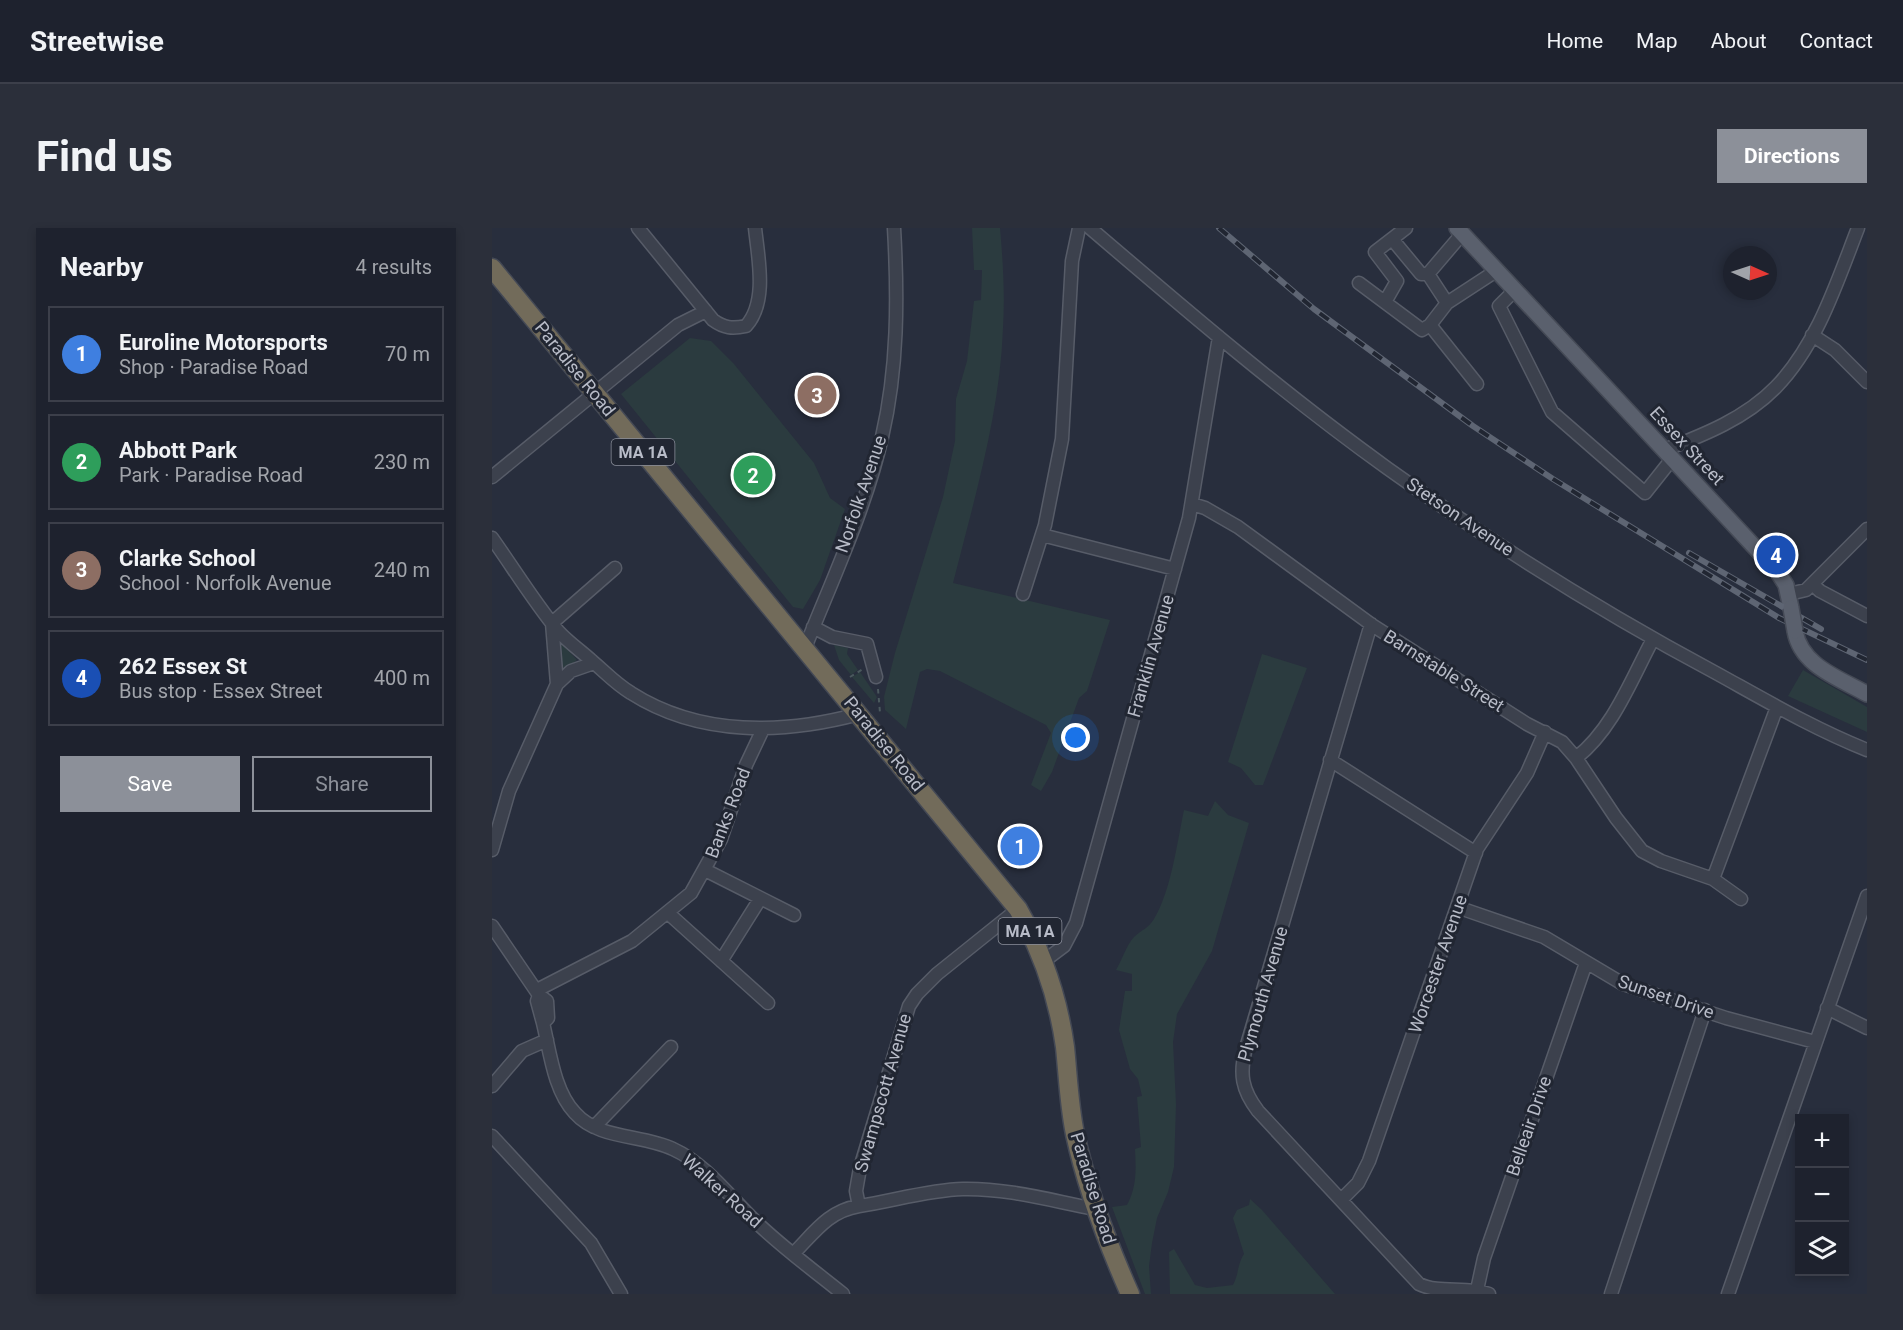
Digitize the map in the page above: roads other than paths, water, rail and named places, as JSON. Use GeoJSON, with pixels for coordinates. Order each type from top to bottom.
{"type":"FeatureCollection","features":[{"type":"Feature","properties":{"kind":"highway","name":"Paradise Road"},"geometry":{"type":"LineString","coordinates":[[492,268],[1018,909],[1044,961],[1060,1019],[1075,1131],[1096,1209],[1130,1294]]}},
{"type":"Feature","properties":{"kind":"main road","name":"Essex Street"},"geometry":{"type":"LineString","coordinates":[[1459,231],[1777,572],[1790,601],[1798,646],[1808,659],[1867,694]]}},
{"type":"Feature","properties":{"kind":"street"},"geometry":{"type":"LineString","coordinates":[[638,228],[705,311],[721,326],[734,328],[744,326],[752,319],[757,302],[755,228]]}},
{"type":"Feature","properties":{"kind":"street","name":"Norfolk Avenue"},"geometry":{"type":"LineString","coordinates":[[805,648],[851,530],[882,437],[889,398],[896,329],[894,228]]}},
{"type":"Feature","properties":{"kind":"street"},"geometry":{"type":"LineString","coordinates":[[1023,594],[1042,535],[1064,428],[1072,261],[1079,228]]}},
{"type":"Feature","properties":{"kind":"street","name":"Stetson Avenue"},"geometry":{"type":"LineString","coordinates":[[1090,228],[1219,337],[1388,468],[1569,588],[1653,639],[1829,734],[1867,750]]}},
{"type":"Feature","properties":{"kind":"street"},"geometry":{"type":"LineString","coordinates":[[1385,302],[1397,281],[1375,252],[1406,228]]}},
{"type":"Feature","properties":{"kind":"street"},"geometry":{"type":"LineString","coordinates":[[1514,291],[1498,306],[1552,412],[1645,493],[1668,454],[1727,423],[1763,398],[1789,371],[1812,335],[1832,294],[1858,228]]}},
{"type":"Feature","properties":{"kind":"street"},"geometry":{"type":"LineString","coordinates":[[1428,274],[1459,231]]}},
{"type":"Feature","properties":{"kind":"street"},"geometry":{"type":"LineString","coordinates":[[1392,239],[1420,273],[1428,274],[1447,303]]}},
{"type":"Feature","properties":{"kind":"street"},"geometry":{"type":"LineString","coordinates":[[1359,283],[1422,330],[1430,325],[1447,303],[1496,271]]}},
{"type":"Feature","properties":{"kind":"street"},"geometry":{"type":"LineString","coordinates":[[492,477],[596,395],[678,325],[705,311]]}},
{"type":"Feature","properties":{"kind":"street"},"geometry":{"type":"LineString","coordinates":[[1430,325],[1477,384]]}},
{"type":"Feature","properties":{"kind":"street"},"geometry":{"type":"LineString","coordinates":[[1812,335],[1835,350],[1867,382]]}},
{"type":"Feature","properties":{"kind":"street","name":"Franklin Avenue"},"geometry":{"type":"LineString","coordinates":[[1044,961],[1064,946],[1076,923],[1192,504],[1219,337]]}},
{"type":"Feature","properties":{"kind":"street","name":"Barnstable Street"},"geometry":{"type":"LineString","coordinates":[[1192,504],[1205,507],[1238,527],[1371,624],[1527,724],[1562,742],[1576,758],[1620,825],[1642,851],[1661,861],[1713,879],[1741,899]]}},
{"type":"Feature","properties":{"kind":"street"},"geometry":{"type":"LineString","coordinates":[[1790,601],[1806,590],[1867,529]]}},
{"type":"Feature","properties":{"kind":"street"},"geometry":{"type":"LineString","coordinates":[[1042,535],[1175,569]]}},
{"type":"Feature","properties":{"kind":"street"},"geometry":{"type":"LineString","coordinates":[[492,538],[552,623],[594,663],[632,694],[665,710],[715,725],[763,729],[812,726],[859,714]]}},
{"type":"Feature","properties":{"kind":"street"},"geometry":{"type":"LineString","coordinates":[[552,623],[615,568]]}},
{"type":"Feature","properties":{"kind":"street"},"geometry":{"type":"LineString","coordinates":[[1812,584],[1820,591],[1867,616]]}},
{"type":"Feature","properties":{"kind":"street"},"geometry":{"type":"LineString","coordinates":[[552,623],[557,684]]}},
{"type":"Feature","properties":{"kind":"street","name":"Plymouth Avenue"},"geometry":{"type":"LineString","coordinates":[[1371,624],[1246,1048],[1241,1073],[1244,1092],[1258,1111],[1423,1291],[1483,1292]]}},
{"type":"Feature","properties":{"kind":"street"},"geometry":{"type":"LineString","coordinates":[[813,627],[827,636],[867,644],[876,677]]}},
{"type":"Feature","properties":{"kind":"street"},"geometry":{"type":"LineString","coordinates":[[1576,758],[1589,747],[1609,721],[1653,639]]}},
{"type":"Feature","properties":{"kind":"street"},"geometry":{"type":"LineString","coordinates":[[492,850],[509,791],[557,684],[571,670],[594,663]]}},
{"type":"Feature","properties":{"kind":"street"},"geometry":{"type":"LineString","coordinates":[[1713,879],[1778,707]]}},
{"type":"Feature","properties":{"kind":"street","name":"Banks Road"},"geometry":{"type":"LineString","coordinates":[[538,992],[632,941],[691,893],[721,839],[746,765],[763,729]]}},
{"type":"Feature","properties":{"kind":"street","name":"Worcester Avenue"},"geometry":{"type":"LineString","coordinates":[[1341,1200],[1358,1183],[1369,1161],[1476,853],[1497,815],[1527,773],[1545,732]]}},
{"type":"Feature","properties":{"kind":"street"},"geometry":{"type":"LineString","coordinates":[[1330,760],[1476,853]]}},
{"type":"Feature","properties":{"kind":"street"},"geometry":{"type":"LineString","coordinates":[[705,870],[794,915]]}},
{"type":"Feature","properties":{"kind":"street"},"geometry":{"type":"LineString","coordinates":[[1728,1294],[1867,896]]}},
{"type":"Feature","properties":{"kind":"street"},"geometry":{"type":"LineString","coordinates":[[721,961],[760,899]]}},
{"type":"Feature","properties":{"kind":"street","name":"Sunset Drive"},"geometry":{"type":"LineString","coordinates":[[1457,907],[1544,937],[1623,984],[1815,1041]]}},
{"type":"Feature","properties":{"kind":"street","name":"Swampscott Avenue"},"geometry":{"type":"LineString","coordinates":[[858,1206],[856,1191],[860,1168],[909,1006],[916,994],[938,974],[1018,909]]}},
{"type":"Feature","properties":{"kind":"street"},"geometry":{"type":"LineString","coordinates":[[668,913],[768,1003]]}},
{"type":"Feature","properties":{"kind":"street","name":"Walker Road"},"geometry":{"type":"LineString","coordinates":[[492,926],[538,992],[537,1001],[554,1069],[568,1105],[581,1119],[594,1126],[657,1143],[689,1157],[793,1254],[843,1294]]}},
{"type":"Feature","properties":{"kind":"street","name":"Belleair Drive"},"geometry":{"type":"LineString","coordinates":[[1483,1292],[1484,1258],[1586,963]]}},
{"type":"Feature","properties":{"kind":"street"},"geometry":{"type":"LineString","coordinates":[[1827,1008],[1867,1028]]}},
{"type":"Feature","properties":{"kind":"street"},"geometry":{"type":"LineString","coordinates":[[1611,1294],[1705,1010]]}},
{"type":"Feature","properties":{"kind":"street"},"geometry":{"type":"LineString","coordinates":[[492,1086],[522,1050],[547,1040]]}},
{"type":"Feature","properties":{"kind":"street"},"geometry":{"type":"LineString","coordinates":[[594,1126],[671,1047]]}},
{"type":"Feature","properties":{"kind":"street"},"geometry":{"type":"LineString","coordinates":[[492,1136],[591,1243],[621,1294]]}},
{"type":"Feature","properties":{"kind":"street"},"geometry":{"type":"LineString","coordinates":[[793,1254],[823,1222],[839,1211],[949,1190],[976,1189],[1006,1192],[1096,1209]]}},
{"type":"Feature","properties":{"kind":"railway"},"geometry":{"type":"LineString","coordinates":[[1219,228],[1314,309],[1473,426],[1553,479],[1779,618],[1867,660]]}},
{"type":"Feature","properties":{"kind":"railway"},"geometry":{"type":"LineString","coordinates":[[1689,553],[1821,629]]}},
{"type":"Feature","properties":{"kind":"place","name":"Clarke School"},"geometry":{"type":"Point","coordinates":[817,395]}},
{"type":"Feature","properties":{"kind":"place","name":"Abbott Park"},"geometry":{"type":"Point","coordinates":[753,475]}},
{"type":"Feature","properties":{"kind":"place","name":"262 Essex St"},"geometry":{"type":"Point","coordinates":[1776,555]}},
{"type":"Feature","properties":{"kind":"place","name":"Euroline Motorsports"},"geometry":{"type":"Point","coordinates":[1020,846]}}]}
